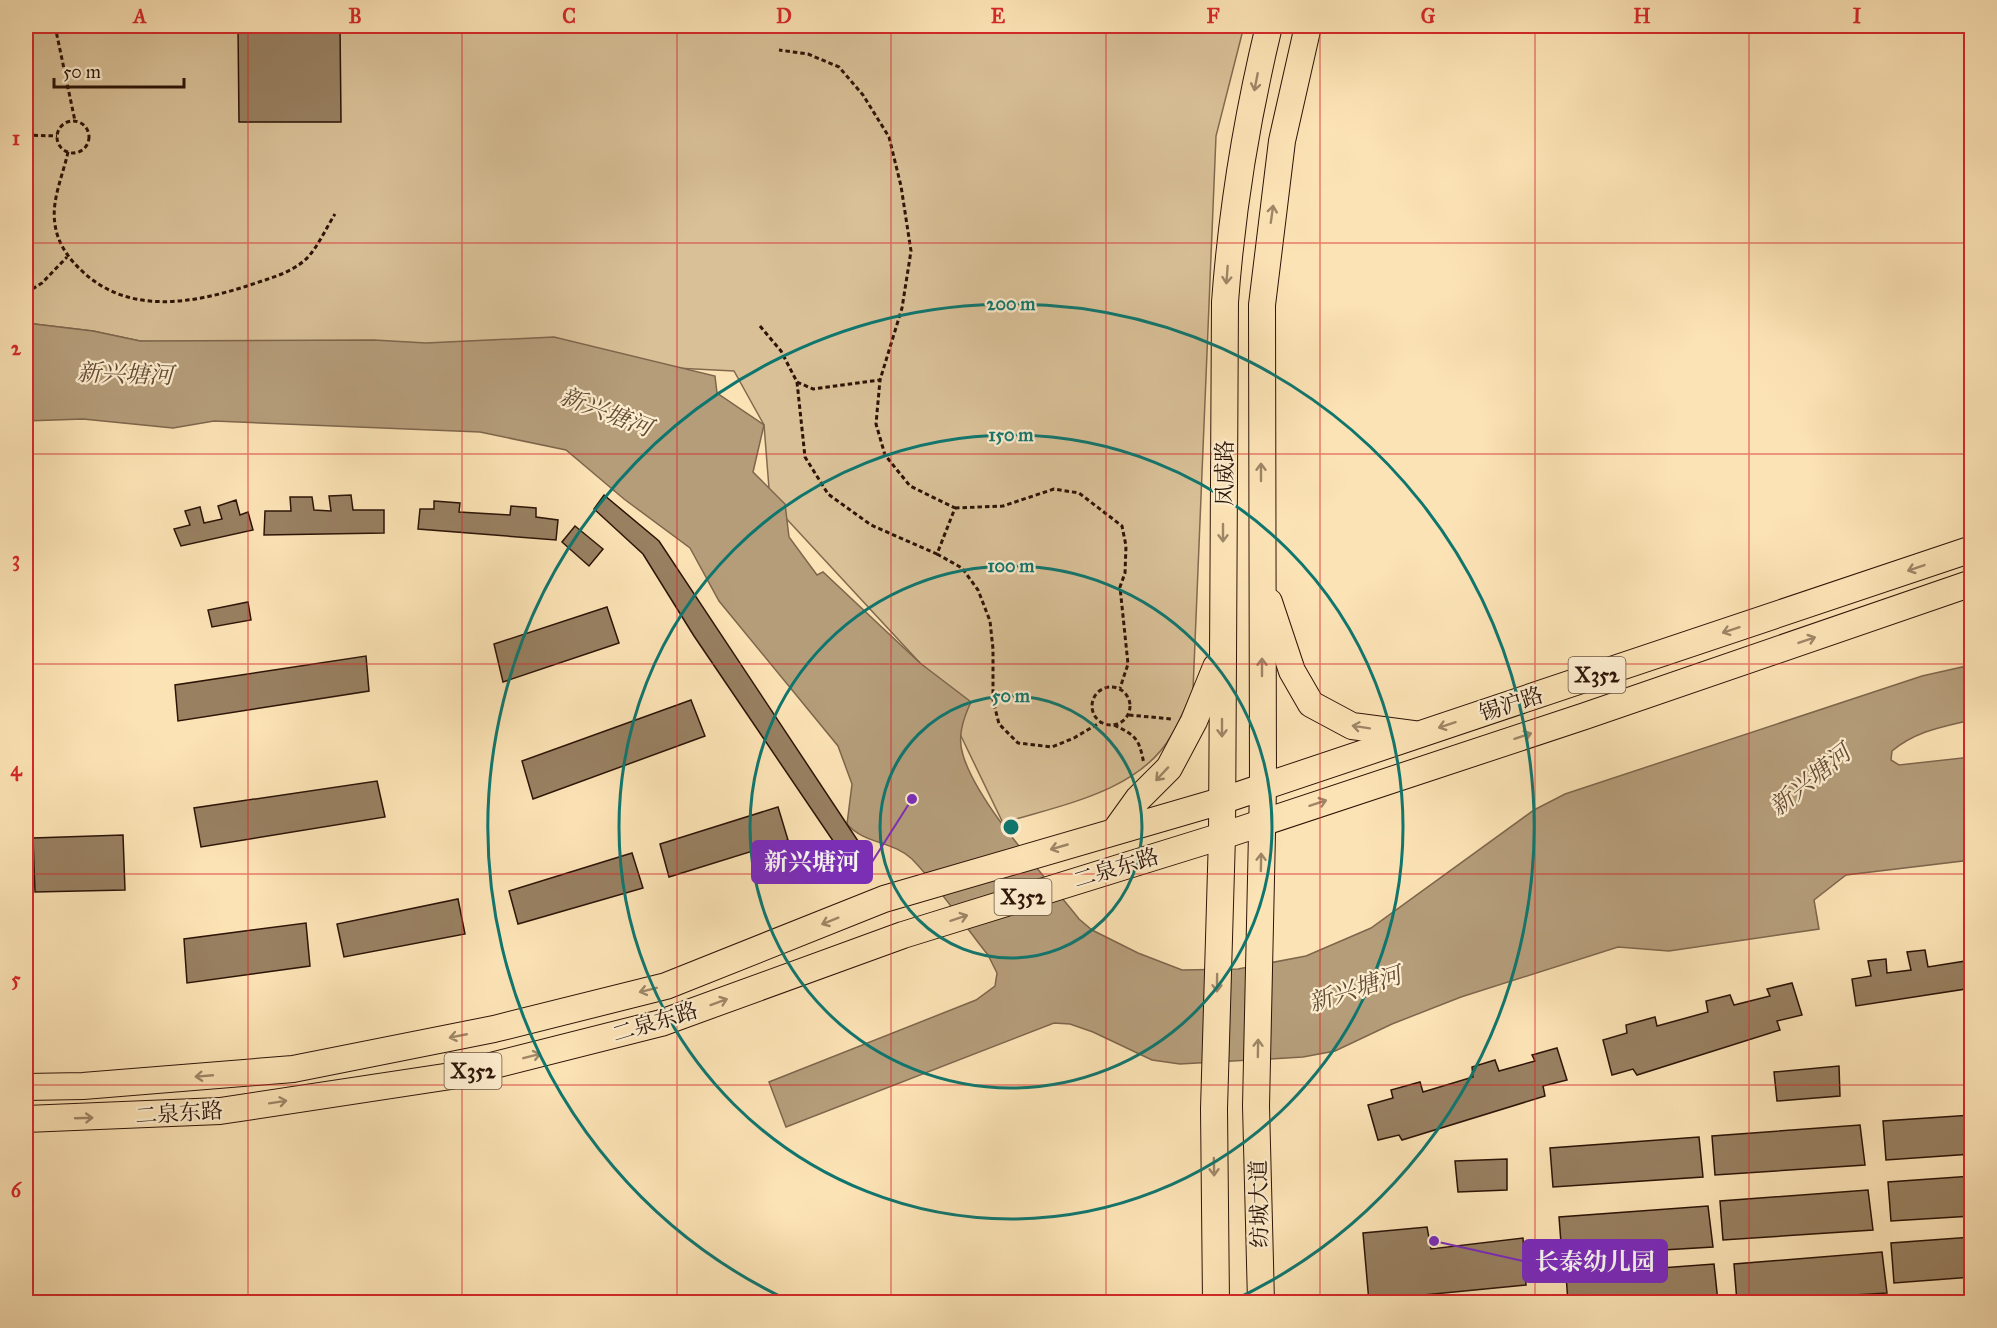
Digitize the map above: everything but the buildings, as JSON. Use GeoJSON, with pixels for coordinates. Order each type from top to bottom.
{"type":"FeatureCollection","features":[{"type":"Feature","properties":{"kind":"main road","name":"凤威路"},"geometry":{"type":"LineString","coordinates":[[1218,925],[1222,836],[1225,302],[1230,231],[1242,154],[1269,26]]}},
{"type":"Feature","properties":{"kind":"main road","name":"凤威路"},"geometry":{"type":"LineString","coordinates":[[1260,920],[1263,787],[1262,306],[1282,141],[1308,26]]}},
{"type":"Feature","properties":{"kind":"main road","name":"锡沪路"},"geometry":{"type":"LineString","coordinates":[[1221,801],[1971,549]]}},
{"type":"Feature","properties":{"kind":"main road"},"geometry":{"type":"LineString","coordinates":[[1262,579],[1292,671],[1311,704],[1352,726],[1419,734]]}},
{"type":"Feature","properties":{"kind":"main road","name":"锡沪路"},"geometry":{"type":"LineString","coordinates":[[1262,821],[1585,716],[1971,583]]}},
{"type":"Feature","properties":{"kind":"main road"},"geometry":{"type":"LineString","coordinates":[[1115,831],[1148,789],[1169,768],[1209,690],[1223,646]]}},
{"type":"Feature","properties":{"kind":"main road","name":"二泉东路"},"geometry":{"type":"LineString","coordinates":[[26,1087],[83,1086],[293,1069],[494,1029],[666,986],[884,899],[1221,801]]}},
{"type":"Feature","properties":{"kind":"main road","name":"二泉东路"},"geometry":{"type":"LineString","coordinates":[[26,1119],[220,1111],[451,1076],[661,1023],[903,935],[1222,836],[1262,821]]}},
{"type":"Feature","properties":{"kind":"main road","name":"纺城大道"},"geometry":{"type":"LineString","coordinates":[[1260,920],[1256,1106],[1261,1302]]}},
{"type":"Feature","properties":{"kind":"main road","name":"纺城大道"},"geometry":{"type":"LineString","coordinates":[[1216,1302],[1214,1109],[1218,925]]}},
{"type":"Feature","properties":{"kind":"path"},"geometry":{"type":"LineString","coordinates":[[55,26],[75,122],[87,131],[88,141],[83,150],[68,152],[60,146],[57,136],[61,127],[75,122]]}},
{"type":"Feature","properties":{"kind":"path"},"geometry":{"type":"LineString","coordinates":[[779,50],[808,54],[839,67],[863,95],[889,137],[901,186],[911,251],[902,308],[880,380],[876,424],[885,455],[910,486],[955,507],[1003,506],[1054,489],[1079,493],[1122,526],[1126,546],[1125,573],[1120,587],[1128,664],[1120,688]]}},
{"type":"Feature","properties":{"kind":"path"},"geometry":{"type":"LineString","coordinates":[[26,135],[57,136]]}},
{"type":"Feature","properties":{"kind":"path"},"geometry":{"type":"LineString","coordinates":[[68,152],[56,196],[54,224],[67,257],[94,283],[116,294],[147,302],[185,302],[284,274],[306,259],[334,214]]}},
{"type":"Feature","properties":{"kind":"path"},"geometry":{"type":"LineString","coordinates":[[26,293],[42,283],[67,257]]}},
{"type":"Feature","properties":{"kind":"path"},"geometry":{"type":"LineString","coordinates":[[760,326],[781,351],[797,382],[805,457],[828,494],[871,525],[937,554],[962,568],[978,590],[990,621],[993,649],[993,700],[999,724],[1018,743],[1052,747],[1074,738],[1101,722]]}},
{"type":"Feature","properties":{"kind":"path"},"geometry":{"type":"LineString","coordinates":[[797,382],[813,389],[880,380]]}},
{"type":"Feature","properties":{"kind":"path"},"geometry":{"type":"LineString","coordinates":[[937,554],[955,507]]}},
{"type":"Feature","properties":{"kind":"path"},"geometry":{"type":"LineString","coordinates":[[1129,715],[1129,697],[1120,688],[1102,689],[1093,699],[1093,712],[1101,722],[1114,725],[1130,733],[1140,742],[1148,789]]}},
{"type":"Feature","properties":{"kind":"path"},"geometry":{"type":"LineString","coordinates":[[1114,725],[1129,715],[1194,721]]}},
{"type":"Feature","properties":{"kind":"shaded area"},"geometry":{"type":"Polygon","coordinates":[[[26,26],[1244,26],[1216,136],[1193,690],[1171,736],[1157,755],[1139,771],[1119,783],[1073,802],[1003,823],[960,734],[920,663],[770,501],[764,425],[734,371],[140,341],[93,331],[26,323],[26,26]]]}},
{"type":"Feature","properties":{"kind":"water"},"geometry":{"type":"Polygon","coordinates":[[[26,323],[93,331],[140,341],[374,340],[426,343],[554,337],[715,376],[717,393],[764,425],[753,472],[785,504],[789,537],[817,575],[823,572],[920,663],[971,702],[962,728],[963,755],[983,796],[1014,840],[1079,919],[1092,930],[1138,953],[1182,970],[1238,969],[1306,956],[1371,928],[1534,810],[1565,794],[1922,676],[1971,665],[1971,720],[1910,739],[1892,751],[1891,760],[1899,765],[1971,757],[1971,860],[1846,875],[1814,900],[1819,929],[1669,951],[1618,947],[1461,997],[1392,1024],[1335,1051],[1303,1057],[1180,1064],[1152,1060],[1093,1032],[1070,1024],[1054,1023],[786,1127],[769,1082],[976,1000],[995,986],[997,973],[988,955],[912,859],[896,849],[854,831],[847,824],[852,784],[838,746],[719,601],[690,548],[624,499],[566,450],[480,432],[214,421],[173,428],[83,419],[26,421],[26,323]]]}},
{"type":"Feature","properties":{"kind":"place","name":"新兴塘河"},"geometry":{"type":"Point","coordinates":[912,799]}},
{"type":"Feature","properties":{"kind":"place","name":"长泰幼儿园"},"geometry":{"type":"Point","coordinates":[1434,1241]}}]}
